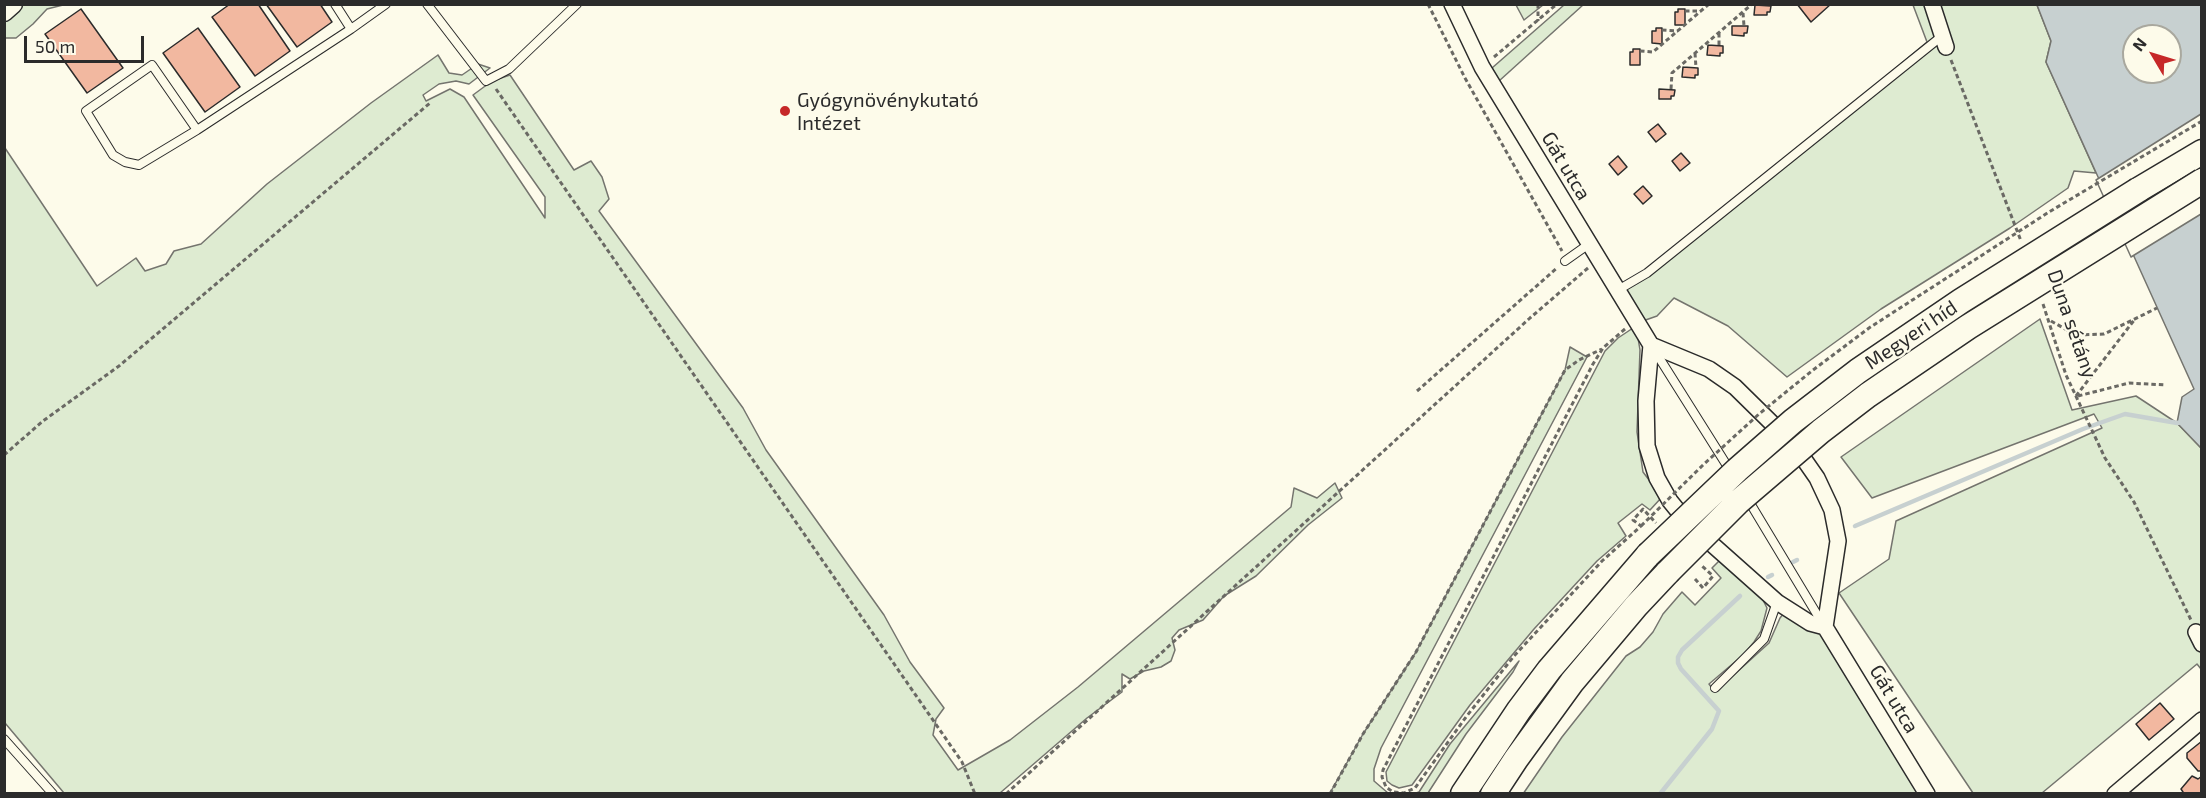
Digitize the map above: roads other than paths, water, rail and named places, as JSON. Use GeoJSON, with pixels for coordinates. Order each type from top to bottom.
{"type":"FeatureCollection","features":[{"type":"Feature","properties":{"kind":"highway","name":"Megyeri híd"},"geometry":{"type":"LineString","coordinates":[[1463,794],[1508,727],[1577,635],[1648,555],[1678,525],[1793,421],[1858,371],[1960,301],[2202,152]]}},
{"type":"Feature","properties":{"kind":"highway","name":"Megyeri híd"},"geometry":{"type":"LineString","coordinates":[[1493,794],[1572,682],[1636,606],[1738,502],[1821,431],[1868,395],[1968,327],[2202,181]]}},
{"type":"Feature","properties":{"kind":"street"},"geometry":{"type":"LineString","coordinates":[[4,12],[13,4]]}},
{"type":"Feature","properties":{"kind":"street","name":"Gát utca"},"geometry":{"type":"LineString","coordinates":[[1452,4],[1482,67],[1651,345]]}},
{"type":"Feature","properties":{"kind":"street"},"geometry":{"type":"LineString","coordinates":[[1932,4],[1944,42]]}},
{"type":"Feature","properties":{"kind":"street"},"geometry":{"type":"LineString","coordinates":[[1651,345],[1709,369],[1735,387],[1794,445],[1817,478],[1832,510],[1838,541],[1825,627],[1810,623],[1778,602],[1675,509],[1657,478],[1647,446],[1646,401],[1651,345]]}},
{"type":"Feature","properties":{"kind":"street","name":"Gát utca"},"geometry":{"type":"LineString","coordinates":[[1825,627],[1927,794]]}},
{"type":"Feature","properties":{"kind":"street"},"geometry":{"type":"LineString","coordinates":[[2115,794],[2202,720]]}},
{"type":"Feature","properties":{"kind":"lane"},"geometry":{"type":"LineString","coordinates":[[335,4],[351,28]]}},
{"type":"Feature","properties":{"kind":"lane"},"geometry":{"type":"LineString","coordinates":[[197,130],[152,65],[86,111],[113,155],[125,162],[139,165],[197,130],[386,4]]}},
{"type":"Feature","properties":{"kind":"lane"},"geometry":{"type":"LineString","coordinates":[[427,4],[486,81],[509,69],[577,4]]}},
{"type":"Feature","properties":{"kind":"lane"},"geometry":{"type":"LineString","coordinates":[[1618,290],[1647,273],[1944,42]]}},
{"type":"Feature","properties":{"kind":"lane"},"geometry":{"type":"LineString","coordinates":[[1565,261],[1588,243]]}},
{"type":"Feature","properties":{"kind":"lane"},"geometry":{"type":"LineString","coordinates":[[1651,345],[1737,481]]}},
{"type":"Feature","properties":{"kind":"lane"},"geometry":{"type":"LineString","coordinates":[[1743,490],[1825,627]]}},
{"type":"Feature","properties":{"kind":"lane"},"geometry":{"type":"LineString","coordinates":[[1715,688],[1764,639],[1778,602]]}},
{"type":"Feature","properties":{"kind":"lane"},"geometry":{"type":"LineString","coordinates":[[4,739],[53,794]]}},
{"type":"Feature","properties":{"kind":"waterway"},"geometry":{"type":"LineString","coordinates":[[1855,526],[2083,429],[2125,414],[2177,423],[2183,422]]}},
{"type":"Feature","properties":{"kind":"waterway"},"geometry":{"type":"LineString","coordinates":[[1793,562],[1797,560]]}},
{"type":"Feature","properties":{"kind":"waterway"},"geometry":{"type":"LineString","coordinates":[[1768,577],[1772,575]]}},
{"type":"Feature","properties":{"kind":"waterway"},"geometry":{"type":"LineString","coordinates":[[1660,794],[1712,729],[1719,711],[1681,669],[1678,657],[1682,650],[1740,596]]}},
{"type":"Feature","properties":{"kind":"place","name":"Gyógynövénykutató Intézet"},"geometry":{"type":"Point","coordinates":[785,111]}}]}
